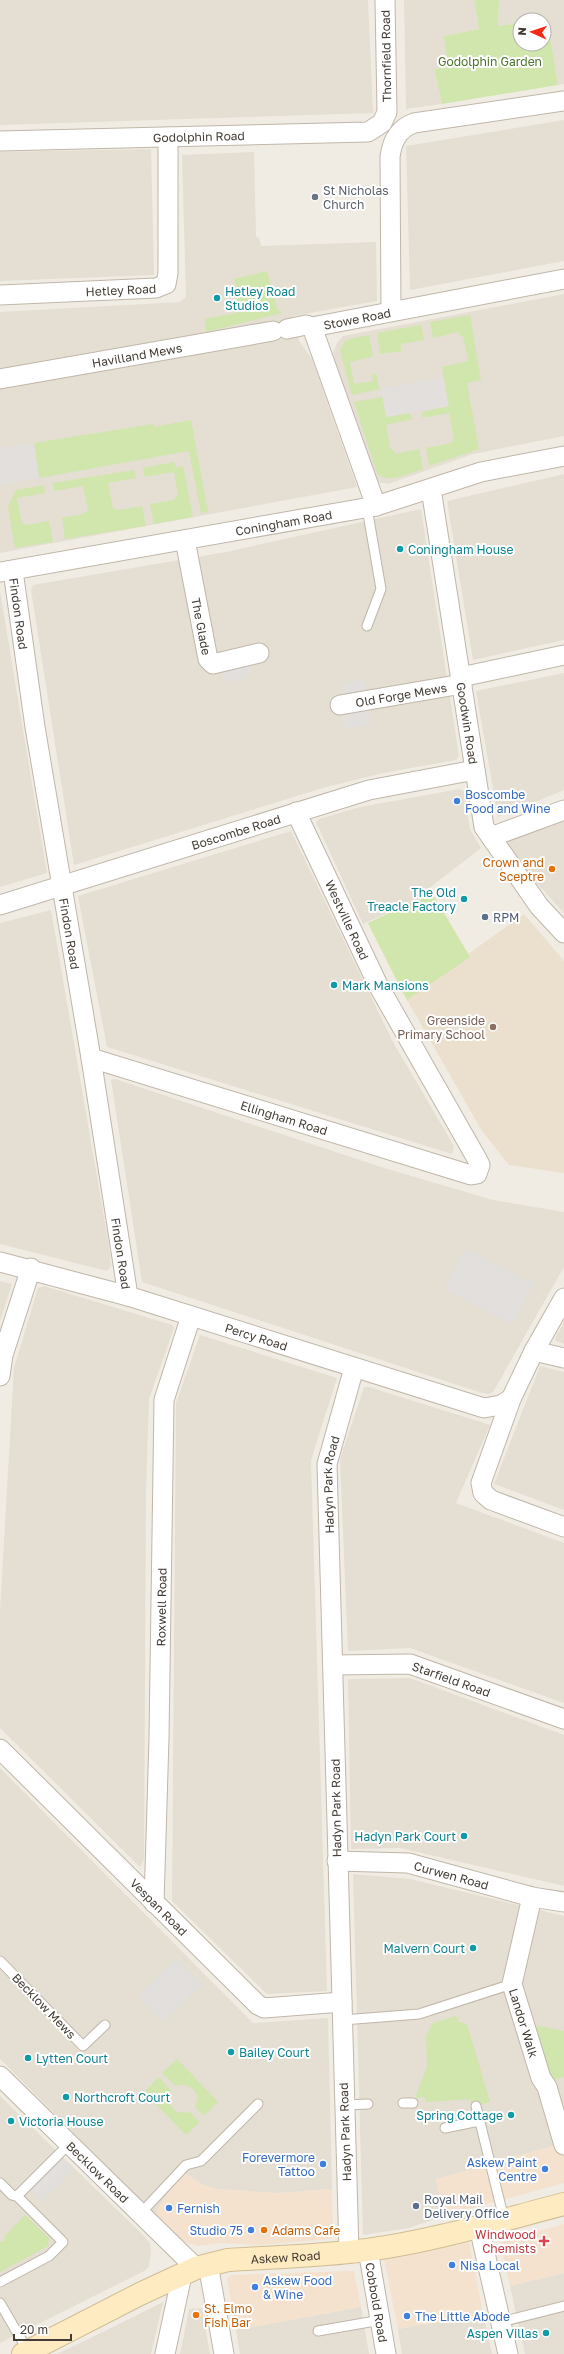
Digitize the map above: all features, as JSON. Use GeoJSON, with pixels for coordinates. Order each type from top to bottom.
{"type":"FeatureCollection","features":[{"type":"Feature","properties":{"kind":"main road","name":"Askew Road"},"geometry":{"type":"LineString","coordinates":[[26,2353],[195,2269],[228,2260],[358,2251],[479,2227],[564,2204]]}},
{"type":"Feature","properties":{"kind":"street","name":"Thornfield Road"},"geometry":{"type":"LineString","coordinates":[[385,0],[387,112]]}},
{"type":"Feature","properties":{"kind":"street"},"geometry":{"type":"LineString","coordinates":[[391,311],[390,157],[391,146],[396,136],[406,126],[414,123],[564,100]]}},
{"type":"Feature","properties":{"kind":"street","name":"Godolphin Road"},"geometry":{"type":"LineString","coordinates":[[0,141],[368,132],[382,123],[387,112]]}},
{"type":"Feature","properties":{"kind":"street","name":"Hetley Road"},"geometry":{"type":"LineString","coordinates":[[0,295],[156,288],[166,284],[168,273],[168,137]]}},
{"type":"Feature","properties":{"kind":"street","name":"Stowe Road"},"geometry":{"type":"LineString","coordinates":[[371,507],[312,328],[391,311],[564,279]]}},
{"type":"Feature","properties":{"kind":"street","name":"Havilland Mews"},"geometry":{"type":"LineString","coordinates":[[0,378],[306,325],[312,328]]}},
{"type":"Feature","properties":{"kind":"street","name":"Coningham Road"},"geometry":{"type":"LineString","coordinates":[[6,572],[371,507],[481,472],[564,456]]}},
{"type":"Feature","properties":{"kind":"street","name":"Goodwin Road"},"geometry":{"type":"LineString","coordinates":[[431,489],[484,827],[539,906],[564,933]]}},
{"type":"Feature","properties":{"kind":"street","name":"The Glade"},"geometry":{"type":"LineString","coordinates":[[184,540],[208,659],[213,664],[259,653]]}},
{"type":"Feature","properties":{"kind":"street","name":"Findon Road"},"geometry":{"type":"LineString","coordinates":[[6,572],[63,886],[128,1296]]}},
{"type":"Feature","properties":{"kind":"street","name":"Old Forge Mews"},"geometry":{"type":"LineString","coordinates":[[340,705],[461,681],[564,656]]}},
{"type":"Feature","properties":{"kind":"street","name":"Boscombe Road"},"geometry":{"type":"LineString","coordinates":[[0,905],[369,790],[475,770]]}},
{"type":"Feature","properties":{"kind":"street"},"geometry":{"type":"LineString","coordinates":[[491,837],[564,810]]}},
{"type":"Feature","properties":{"kind":"street","name":"Westville Road"},"geometry":{"type":"LineString","coordinates":[[296,812],[378,985],[480,1165],[477,1174]]}},
{"type":"Feature","properties":{"kind":"street","name":"Ellingham Road"},"geometry":{"type":"LineString","coordinates":[[91,1058],[358,1142],[471,1175],[477,1174]]}},
{"type":"Feature","properties":{"kind":"street","name":"Percy Road"},"geometry":{"type":"LineString","coordinates":[[0,1262],[31,1268],[128,1296],[484,1408],[501,1405],[511,1399]]}},
{"type":"Feature","properties":{"kind":"street"},"geometry":{"type":"LineString","coordinates":[[0,1376],[3,1355],[31,1268]]}},
{"type":"Feature","properties":{"kind":"street"},"geometry":{"type":"LineString","coordinates":[[564,1298],[534,1351],[511,1399],[482,1476],[482,1489],[491,1500],[564,1527]]}},
{"type":"Feature","properties":{"kind":"street","name":"Roxwell Road"},"geometry":{"type":"LineString","coordinates":[[154,1902],[159,1738],[164,1400],[191,1316]]}},
{"type":"Feature","properties":{"kind":"street"},"geometry":{"type":"LineString","coordinates":[[534,1351],[564,1358]]}},
{"type":"Feature","properties":{"kind":"street","name":"Hadyn Park Road"},"geometry":{"type":"LineString","coordinates":[[354,1368],[327,1464],[334,1665],[337,1861],[344,2105],[358,2251]]}},
{"type":"Feature","properties":{"kind":"street","name":"Starfield Road"},"geometry":{"type":"LineString","coordinates":[[334,1665],[410,1664],[564,1719]]}},
{"type":"Feature","properties":{"kind":"street","name":"Vespan Road"},"geometry":{"type":"LineString","coordinates":[[0,1749],[258,2005],[264,2008],[342,2011]]}},
{"type":"Feature","properties":{"kind":"street","name":"Curwen Road"},"geometry":{"type":"LineString","coordinates":[[337,1861],[408,1863],[532,1897],[564,1902]]}},
{"type":"Feature","properties":{"kind":"street","name":"Landor Walk"},"geometry":{"type":"LineString","coordinates":[[532,1897],[512,1984],[541,2078],[547,2086],[564,2145]]}},
{"type":"Feature","properties":{"kind":"street","name":"Becklow Road"},"geometry":{"type":"LineString","coordinates":[[0,2076],[195,2269]]}},
{"type":"Feature","properties":{"kind":"street"},"geometry":{"type":"LineString","coordinates":[[479,2227],[508,2354]]}},
{"type":"Feature","properties":{"kind":"street","name":"Cobbold Road"},"geometry":{"type":"LineString","coordinates":[[358,2251],[380,2320],[386,2354]]}},
{"type":"Feature","properties":{"kind":"street"},"geometry":{"type":"LineString","coordinates":[[165,2354],[195,2269]]}},
{"type":"Feature","properties":{"kind":"street"},"geometry":{"type":"LineString","coordinates":[[195,2269],[224,2354]]}},
{"type":"Feature","properties":{"kind":"lane"},"geometry":{"type":"LineString","coordinates":[[368,626],[381,589],[371,507]]}},
{"type":"Feature","properties":{"kind":"lane","name":"Becklow Mews"},"geometry":{"type":"LineString","coordinates":[[0,1961],[83,2046],[105,2025]]}},
{"type":"Feature","properties":{"kind":"lane"},"geometry":{"type":"LineString","coordinates":[[342,2011],[419,2014],[512,1984]]}},
{"type":"Feature","properties":{"kind":"lane"},"geometry":{"type":"LineString","coordinates":[[403,2103],[413,2102]]}},
{"type":"Feature","properties":{"kind":"lane"},"geometry":{"type":"LineString","coordinates":[[140,2214],[186,2165],[202,2161],[258,2104]]}},
{"type":"Feature","properties":{"kind":"lane"},"geometry":{"type":"LineString","coordinates":[[344,2105],[368,2104]]}},
{"type":"Feature","properties":{"kind":"lane"},"geometry":{"type":"LineString","coordinates":[[476,2106],[504,2220]]}},
{"type":"Feature","properties":{"kind":"lane"},"geometry":{"type":"LineString","coordinates":[[444,2128],[479,2121]]}},
{"type":"Feature","properties":{"kind":"lane"},"geometry":{"type":"LineString","coordinates":[[17,2196],[69,2144]]}},
{"type":"Feature","properties":{"kind":"lane"},"geometry":{"type":"LineString","coordinates":[[0,2183],[17,2196],[63,2242],[49,2256],[0,2282]]}},
{"type":"Feature","properties":{"kind":"lane"},"geometry":{"type":"LineString","coordinates":[[0,2303],[26,2353]]}},
{"type":"Feature","properties":{"kind":"lane"},"geometry":{"type":"LineString","coordinates":[[501,2322],[564,2306]]}},
{"type":"Feature","properties":{"kind":"lane"},"geometry":{"type":"LineString","coordinates":[[318,2331],[380,2320]]}},
{"type":"Feature","properties":{"kind":"shaded area"},"geometry":{"type":"Polygon","coordinates":[[[0,0],[368,0],[373,113],[0,125],[0,0]]]}},
{"type":"Feature","properties":{"kind":"shaded area"},"geometry":{"type":"Polygon","coordinates":[[[404,0],[474,0],[479,29],[444,36],[448,67],[434,69],[442,104],[406,109],[404,0]]]}},
{"type":"Feature","properties":{"kind":"shaded area"},"geometry":{"type":"Polygon","coordinates":[[[499,0],[564,0],[564,84],[558,85],[552,49],[552,12],[512,12],[512,24],[498,26],[499,0]]]}},
{"type":"Feature","properties":{"kind":"shaded area"},"geometry":{"type":"Polygon","coordinates":[[[564,120],[564,261],[410,290],[406,146],[564,120]]]}},
{"type":"Feature","properties":{"kind":"shaded area"},"geometry":{"type":"Polygon","coordinates":[[[151,149],[154,275],[0,281],[0,152],[151,149]]]}},
{"type":"Feature","properties":{"kind":"shaded area"},"geometry":{"type":"Polygon","coordinates":[[[254,152],[256,237],[259,238],[261,246],[376,242],[377,301],[293,316],[299,341],[312,359],[357,487],[0,553],[0,312],[180,302],[186,297],[182,155],[254,152]]]}},
{"type":"Feature","properties":{"kind":"shaded area"},"geometry":{"type":"Polygon","coordinates":[[[564,294],[564,436],[473,454],[388,484],[378,482],[335,361],[333,352],[337,343],[343,336],[564,294]]]}},
{"type":"Feature","properties":{"kind":"shaded area"},"geometry":{"type":"Polygon","coordinates":[[[443,377],[448,406],[386,417],[381,388],[443,377]]]}},
{"type":"Feature","properties":{"kind":"shaded area"},"geometry":{"type":"Polygon","coordinates":[[[34,443],[39,478],[0,485],[0,448],[34,443]]]}},
{"type":"Feature","properties":{"kind":"shaded area"},"geometry":{"type":"Polygon","coordinates":[[[564,474],[564,640],[473,660],[447,501],[564,474]]]}},
{"type":"Feature","properties":{"kind":"shaded area"},"geometry":{"type":"Polygon","coordinates":[[[421,509],[459,756],[456,760],[383,773],[326,787],[74,865],[31,590],[33,585],[226,552],[421,509]]]}},
{"type":"Feature","properties":{"kind":"shaded area"},"geometry":{"type":"Polygon","coordinates":[[[0,591],[47,873],[0,887],[0,591]]]}},
{"type":"Feature","properties":{"kind":"shaded area"},"geometry":{"type":"Polygon","coordinates":[[[248,663],[251,676],[225,683],[222,669],[248,663]]]}},
{"type":"Feature","properties":{"kind":"shaded area"},"geometry":{"type":"Polygon","coordinates":[[[564,673],[564,790],[498,817],[476,691],[564,673]]]}},
{"type":"Feature","properties":{"kind":"shaded area"},"geometry":{"type":"Polygon","coordinates":[[[364,679],[371,724],[344,729],[338,701],[344,684],[364,679]]]}},
{"type":"Feature","properties":{"kind":"shaded area"},"geometry":{"type":"Polygon","coordinates":[[[460,789],[464,791],[470,829],[481,848],[428,889],[432,893],[363,924],[316,822],[319,819],[360,807],[460,789]]]}},
{"type":"Feature","properties":{"kind":"shaded area"},"geometry":{"type":"Polygon","coordinates":[[[564,819],[564,913],[506,849],[512,834],[564,819]]]}},
{"type":"Feature","properties":{"kind":"shaded area"},"geometry":{"type":"Polygon","coordinates":[[[291,831],[393,1042],[454,1146],[452,1154],[107,1047],[78,896],[291,831]]]}},
{"type":"Feature","properties":{"kind":"shaded area","name":"Greenside Primary School"},"geometry":{"type":"Polygon","coordinates":[[[432,893],[468,954],[524,914],[564,961],[564,1173],[509,1165],[482,1131],[400,988],[368,923],[432,893]]]}},
{"type":"Feature","properties":{"kind":"shaded area"},"geometry":{"type":"Polygon","coordinates":[[[51,910],[110,1252],[111,1266],[107,1271],[0,1244],[0,923],[51,910]]]}},
{"type":"Feature","properties":{"kind":"shaded area"},"geometry":{"type":"Polygon","coordinates":[[[115,1079],[381,1167],[493,1200],[564,1212],[564,1267],[493,1392],[489,1394],[482,1393],[142,1282],[111,1080],[115,1079]]]}},
{"type":"Feature","properties":{"kind":"shaded area"},"geometry":{"type":"Polygon","coordinates":[[[466,1248],[534,1284],[511,1325],[444,1288],[466,1248]]]}},
{"type":"Feature","properties":{"kind":"shaded area"},"geometry":{"type":"Polygon","coordinates":[[[0,1281],[12,1284],[0,1321],[0,1281]]]}},
{"type":"Feature","properties":{"kind":"shaded area"},"geometry":{"type":"Polygon","coordinates":[[[44,1286],[172,1325],[174,1328],[149,1399],[146,1493],[144,1859],[140,1867],[0,1728],[0,1611],[14,1368],[38,1288],[44,1286]]]}},
{"type":"Feature","properties":{"kind":"shaded area"},"geometry":{"type":"Polygon","coordinates":[[[564,1323],[564,1344],[556,1341],[555,1338],[564,1323]]]}},
{"type":"Feature","properties":{"kind":"shaded area"},"geometry":{"type":"Polygon","coordinates":[[[200,1335],[337,1378],[311,1460],[327,1991],[267,1994],[172,1901],[176,1403],[200,1335]]]}},
{"type":"Feature","properties":{"kind":"shaded area"},"geometry":{"type":"Polygon","coordinates":[[[540,1366],[564,1372],[564,1510],[494,1484],[540,1366]]]}},
{"type":"Feature","properties":{"kind":"shaded area"},"geometry":{"type":"Polygon","coordinates":[[[364,1387],[369,1387],[490,1425],[456,1503],[564,1543],[564,1703],[410,1648],[348,1651],[340,1459],[364,1387]]]}},
{"type":"Feature","properties":{"kind":"shaded area"},"geometry":{"type":"Polygon","coordinates":[[[410,1678],[564,1735],[564,1886],[400,1848],[351,1849],[348,1679],[410,1678]]]}},
{"type":"Feature","properties":{"kind":"shaded area"},"geometry":{"type":"Polygon","coordinates":[[[0,1768],[253,2023],[328,2018],[332,2189],[278,2193],[217,2189],[203,2185],[183,2172],[154,2214],[0,2059],[0,1768]]]}},
{"type":"Feature","properties":{"kind":"shaded area"},"geometry":{"type":"Polygon","coordinates":[[[353,1874],[410,1879],[564,1916],[564,2143],[436,2179],[444,2216],[409,2228],[363,2235],[353,1874]]]}},
{"type":"Feature","properties":{"kind":"shaded area"},"geometry":{"type":"Polygon","coordinates":[[[176,1959],[202,1985],[163,2022],[138,1997],[176,1959]]]}},
{"type":"Feature","properties":{"kind":"shaded area"},"geometry":{"type":"Polygon","coordinates":[[[0,2096],[142,2234],[150,2243],[151,2251],[149,2266],[146,2270],[0,2343],[0,2096]]]}},
{"type":"Feature","properties":{"kind":"shaded area"},"geometry":{"type":"Polygon","coordinates":[[[564,2143],[564,2183],[444,2216],[436,2179],[564,2143]]]}},
{"type":"Feature","properties":{"kind":"shaded area"},"geometry":{"type":"Polygon","coordinates":[[[61,2158],[73,2170],[42,2202],[30,2190],[61,2158]]]}},
{"type":"Feature","properties":{"kind":"shaded area"},"geometry":{"type":"Polygon","coordinates":[[[183,2172],[203,2185],[217,2189],[278,2193],[332,2189],[333,2231],[330,2239],[260,2245],[221,2243],[198,2246],[182,2241],[154,2214],[183,2172]]]}},
{"type":"Feature","properties":{"kind":"shaded area"},"geometry":{"type":"Polygon","coordinates":[[[564,2224],[564,2273],[510,2286],[500,2242],[564,2224]]]}},
{"type":"Feature","properties":{"kind":"shaded area"},"geometry":{"type":"Polygon","coordinates":[[[469,2242],[483,2314],[398,2329],[384,2259],[469,2242]]]}},
{"type":"Feature","properties":{"kind":"shaded area"},"geometry":{"type":"Polygon","coordinates":[[[354,2271],[361,2307],[236,2330],[227,2279],[230,2275],[354,2271]]]}},
{"type":"Feature","properties":{"kind":"shaded area"},"geometry":{"type":"Polygon","coordinates":[[[564,2273],[564,2354],[525,2354],[510,2286],[564,2273]]]}},
{"type":"Feature","properties":{"kind":"shaded area"},"geometry":{"type":"Polygon","coordinates":[[[163,2302],[151,2354],[57,2354],[117,2325],[163,2302]]]}},
{"type":"Feature","properties":{"kind":"shaded area"},"geometry":{"type":"Polygon","coordinates":[[[361,2307],[369,2354],[240,2354],[236,2330],[361,2307]]]}},
{"type":"Feature","properties":{"kind":"shaded area"},"geometry":{"type":"Polygon","coordinates":[[[202,2308],[210,2354],[180,2354],[189,2309],[202,2308]]]}},
{"type":"Feature","properties":{"kind":"shaded area"},"geometry":{"type":"Polygon","coordinates":[[[483,2314],[492,2354],[402,2354],[398,2329],[483,2314]]]}},
{"type":"Feature","properties":{"kind":"green space","name":"Godolphin Garden"},"geometry":{"type":"Polygon","coordinates":[[[474,0],[499,0],[498,26],[512,24],[512,52],[552,52],[552,48],[558,85],[442,104],[434,69],[448,67],[444,36],[479,29],[474,0]]]}},
{"type":"Feature","properties":{"kind":"green space"},"geometry":{"type":"Polygon","coordinates":[[[267,271],[277,308],[282,313],[206,332],[205,319],[240,312],[234,279],[267,271]]]}},
{"type":"Feature","properties":{"kind":"green space"},"geometry":{"type":"Polygon","coordinates":[[[470,315],[481,380],[467,383],[479,449],[429,466],[426,448],[452,443],[454,439],[449,413],[423,418],[422,412],[449,406],[442,367],[468,361],[463,336],[460,336],[459,332],[433,338],[430,322],[470,315]]]}},
{"type":"Feature","properties":{"kind":"green space"},"geometry":{"type":"Polygon","coordinates":[[[421,325],[424,340],[401,344],[401,351],[380,354],[377,333],[421,325]]]}},
{"type":"Feature","properties":{"kind":"green space"},"geometry":{"type":"Polygon","coordinates":[[[369,335],[373,355],[371,357],[350,362],[354,384],[373,381],[372,374],[376,373],[379,389],[352,395],[340,350],[346,340],[369,335]]]}},
{"type":"Feature","properties":{"kind":"green space"},"geometry":{"type":"Polygon","coordinates":[[[383,397],[386,417],[410,413],[412,419],[386,425],[391,450],[394,450],[395,454],[419,449],[423,469],[393,478],[387,478],[377,473],[354,402],[383,397]]]}},
{"type":"Feature","properties":{"kind":"green space"},"geometry":{"type":"Polygon","coordinates":[[[191,420],[208,512],[201,513],[189,451],[39,478],[34,443],[153,424],[154,427],[191,420]]]}},
{"type":"Feature","properties":{"kind":"green space"},"geometry":{"type":"Polygon","coordinates":[[[174,462],[176,468],[183,466],[193,517],[154,524],[150,504],[174,500],[175,497],[178,496],[174,472],[145,477],[143,468],[174,462]]]}},
{"type":"Feature","properties":{"kind":"green space"},"geometry":{"type":"Polygon","coordinates":[[[134,470],[136,478],[108,483],[113,508],[118,510],[142,506],[146,526],[65,539],[62,518],[84,514],[84,512],[88,511],[83,486],[54,491],[53,483],[134,470]]]}},
{"type":"Feature","properties":{"kind":"green space"},"geometry":{"type":"Polygon","coordinates":[[[44,485],[45,493],[17,498],[22,523],[27,525],[49,521],[53,542],[15,548],[8,507],[16,490],[44,485]]]}},
{"type":"Feature","properties":{"kind":"green space"},"geometry":{"type":"Polygon","coordinates":[[[432,893],[470,957],[407,1000],[368,923],[432,893]]]}},
{"type":"Feature","properties":{"kind":"green space"},"geometry":{"type":"Polygon","coordinates":[[[456,2016],[459,2022],[467,2024],[490,2102],[472,2107],[470,2099],[426,2102],[425,2097],[415,2098],[427,2067],[426,2036],[433,2023],[456,2016]]]}},
{"type":"Feature","properties":{"kind":"green space"},"geometry":{"type":"Polygon","coordinates":[[[540,2026],[564,2031],[564,2077],[552,2080],[536,2027],[540,2026]]]}},
{"type":"Feature","properties":{"kind":"green space"},"geometry":{"type":"Polygon","coordinates":[[[177,2059],[218,2102],[204,2116],[195,2107],[198,2098],[195,2091],[187,2085],[176,2086],[162,2073],[177,2059]]]}},
{"type":"Feature","properties":{"kind":"green space"},"geometry":{"type":"Polygon","coordinates":[[[159,2077],[171,2090],[169,2100],[172,2108],[180,2112],[190,2112],[200,2122],[186,2135],[144,2092],[159,2077]]]}},
{"type":"Feature","properties":{"kind":"green space"},"geometry":{"type":"Polygon","coordinates":[[[25,2215],[49,2238],[48,2246],[0,2272],[0,2242],[4,2241],[5,2236],[25,2215]]]}},
{"type":"Feature","properties":{"kind":"place","name":"St Nicholas Church"},"geometry":{"type":"Point","coordinates":[315,197]}},
{"type":"Feature","properties":{"kind":"place","name":"Hetley Road Studios"},"geometry":{"type":"Point","coordinates":[217,298]}},
{"type":"Feature","properties":{"kind":"place","name":"Coningham House"},"geometry":{"type":"Point","coordinates":[400,549]}},
{"type":"Feature","properties":{"kind":"place","name":"Boscombe Food and Wine"},"geometry":{"type":"Point","coordinates":[457,801]}},
{"type":"Feature","properties":{"kind":"place","name":"Crown and Sceptre"},"geometry":{"type":"Point","coordinates":[552,869]}},
{"type":"Feature","properties":{"kind":"place","name":"The Old Treacle Factory"},"geometry":{"type":"Point","coordinates":[464,899]}},
{"type":"Feature","properties":{"kind":"place","name":"RPM"},"geometry":{"type":"Point","coordinates":[485,917]}},
{"type":"Feature","properties":{"kind":"place","name":"Mark Mansions"},"geometry":{"type":"Point","coordinates":[334,985]}},
{"type":"Feature","properties":{"kind":"place","name":"Greenside Primary School"},"geometry":{"type":"Point","coordinates":[493,1027]}},
{"type":"Feature","properties":{"kind":"place","name":"Hadyn Park Court"},"geometry":{"type":"Point","coordinates":[464,1836]}},
{"type":"Feature","properties":{"kind":"place","name":"Malvern Court"},"geometry":{"type":"Point","coordinates":[473,1948]}},
{"type":"Feature","properties":{"kind":"place","name":"Bailey Court"},"geometry":{"type":"Point","coordinates":[231,2052]}},
{"type":"Feature","properties":{"kind":"place","name":"Lytten Court"},"geometry":{"type":"Point","coordinates":[28,2058]}},
{"type":"Feature","properties":{"kind":"place","name":"Northcroft Court"},"geometry":{"type":"Point","coordinates":[66,2097]}},
{"type":"Feature","properties":{"kind":"place","name":"Spring Cottage"},"geometry":{"type":"Point","coordinates":[511,2115]}},
{"type":"Feature","properties":{"kind":"place","name":"Victoria House"},"geometry":{"type":"Point","coordinates":[11,2121]}},
{"type":"Feature","properties":{"kind":"place","name":"Forevermore Tattoo"},"geometry":{"type":"Point","coordinates":[323,2164]}},
{"type":"Feature","properties":{"kind":"place","name":"Askew Paint Centre"},"geometry":{"type":"Point","coordinates":[545,2169]}},
{"type":"Feature","properties":{"kind":"place","name":"Royal Mail Delivery Office"},"geometry":{"type":"Point","coordinates":[416,2206]}},
{"type":"Feature","properties":{"kind":"place","name":"Fernish"},"geometry":{"type":"Point","coordinates":[169,2208]}},
{"type":"Feature","properties":{"kind":"place","name":"Studio 75"},"geometry":{"type":"Point","coordinates":[251,2230]}},
{"type":"Feature","properties":{"kind":"place","name":"Adams Cafe"},"geometry":{"type":"Point","coordinates":[264,2230]}},
{"type":"Feature","properties":{"kind":"place","name":"Windwood Chemists"},"geometry":{"type":"Point","coordinates":[544,2241]}},
{"type":"Feature","properties":{"kind":"place","name":"Nisa Local"},"geometry":{"type":"Point","coordinates":[452,2265]}},
{"type":"Feature","properties":{"kind":"place","name":"Askew Food & Wine"},"geometry":{"type":"Point","coordinates":[255,2287]}},
{"type":"Feature","properties":{"kind":"place","name":"St. Elmo Fish Bar"},"geometry":{"type":"Point","coordinates":[196,2315]}},
{"type":"Feature","properties":{"kind":"place","name":"The Little Abode"},"geometry":{"type":"Point","coordinates":[407,2316]}},
{"type":"Feature","properties":{"kind":"place","name":"Aspen Villas"},"geometry":{"type":"Point","coordinates":[546,2333]}}]}
